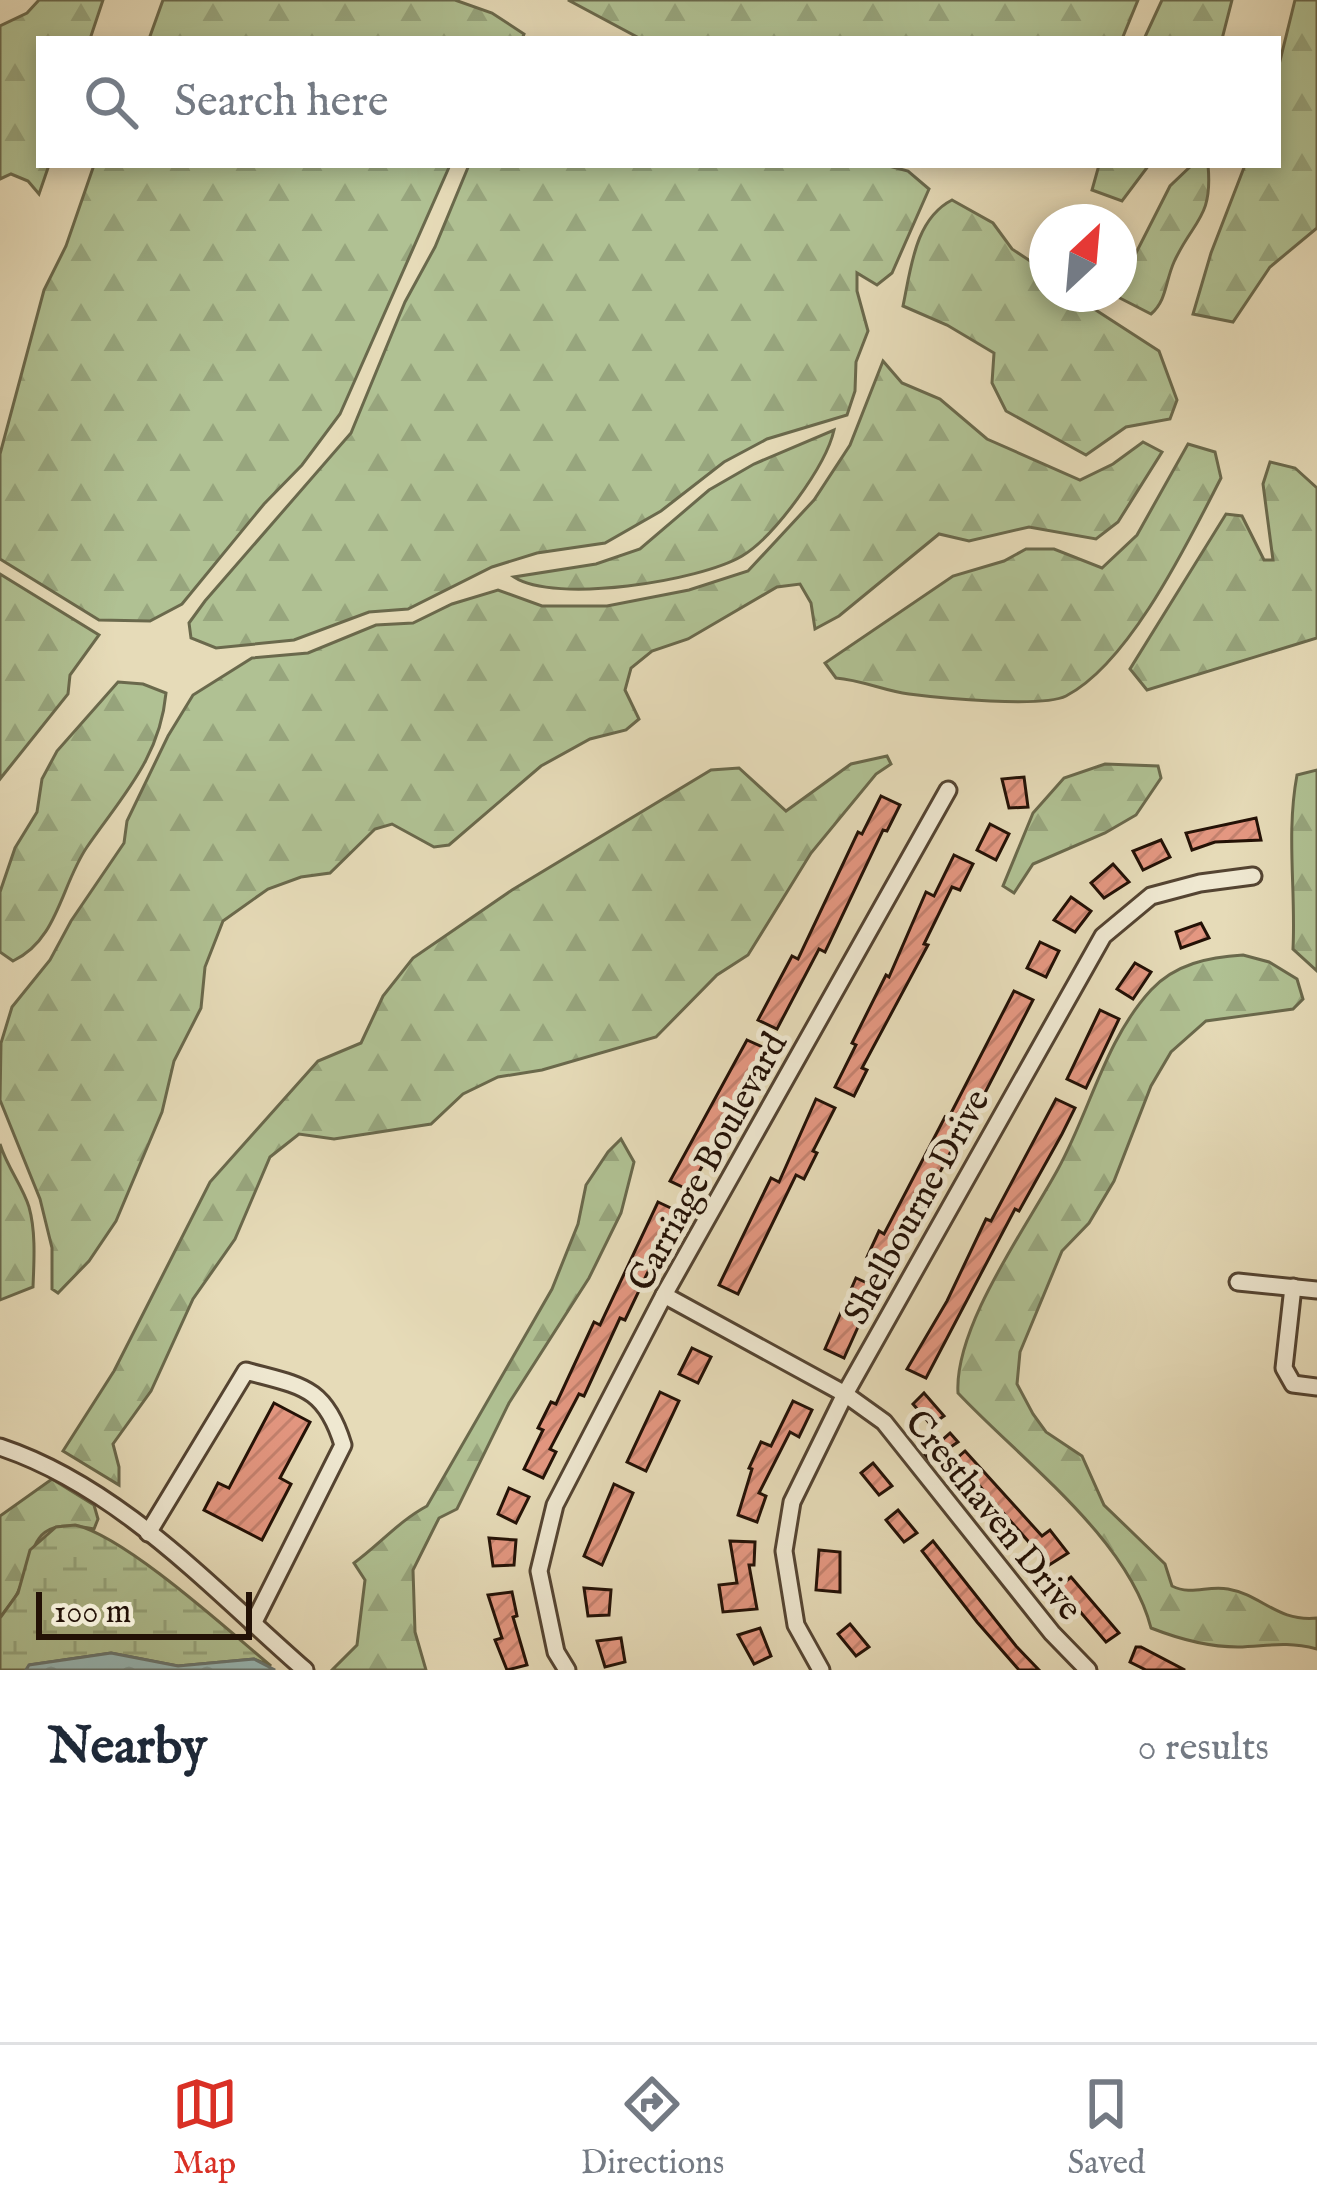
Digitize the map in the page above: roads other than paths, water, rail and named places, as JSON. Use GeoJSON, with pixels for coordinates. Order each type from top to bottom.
{"type":"FeatureCollection","features":[{"type":"Feature","properties":{"kind":"street","name":"Carriage Boulevard"},"geometry":{"type":"LineString","coordinates":[[567,1670],[556,1652],[538,1571],[555,1505],[664,1295],[948,790]]}},
{"type":"Feature","properties":{"kind":"street","name":"Shelbourne Drive"},"geometry":{"type":"LineString","coordinates":[[821,1670],[796,1624],[784,1551],[792,1502],[844,1394],[1103,936],[1151,896],[1253,876]]}},
{"type":"Feature","properties":{"kind":"street"},"geometry":{"type":"LineString","coordinates":[[1238,1282],[1317,1290]]}},
{"type":"Feature","properties":{"kind":"street"},"geometry":{"type":"LineString","coordinates":[[1293,1287],[1284,1368],[1293,1384],[1317,1387]]}},
{"type":"Feature","properties":{"kind":"street","name":"Cresthaven Drive"},"geometry":{"type":"LineString","coordinates":[[664,1295],[844,1394],[884,1422],[1052,1634],[1088,1670]]}},
{"type":"Feature","properties":{"kind":"street"},"geometry":{"type":"LineString","coordinates":[[150,1534],[246,1371],[307,1388],[334,1414],[344,1445],[253,1624]]}},
{"type":"Feature","properties":{"kind":"street"},"geometry":{"type":"LineString","coordinates":[[0,1447],[46,1463],[85,1484],[150,1534],[305,1670]]}},
{"type":"Feature","properties":{"kind":"water"},"geometry":{"type":"Polygon","coordinates":[[[111,1653],[178,1666],[254,1659],[275,1670],[26,1670],[29,1665],[111,1653]]]}}]}
